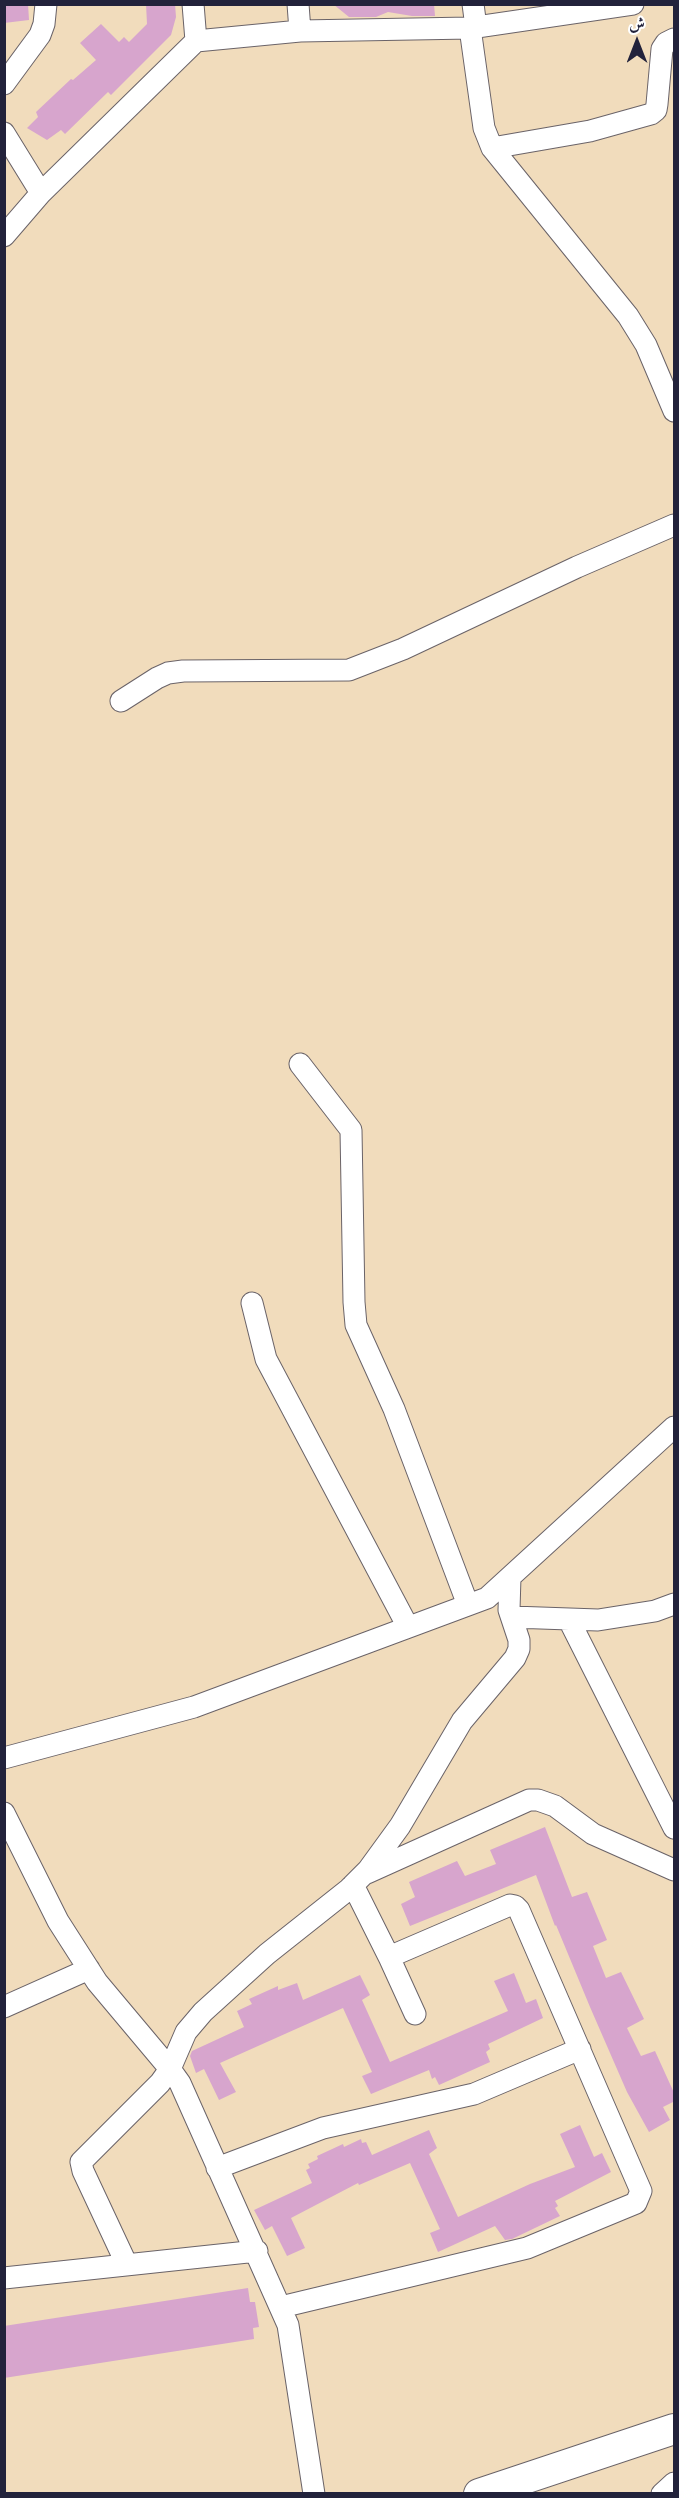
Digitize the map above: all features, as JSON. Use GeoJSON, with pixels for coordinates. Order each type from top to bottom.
{"type":"FeatureCollection","features":[{"type":"Feature","properties":{"kind":"main road"},"geometry":{"type":"LineString","coordinates":[[479,2493],[675,2429]]}},
{"type":"Feature","properties":{"kind":"main road"},"geometry":{"type":"LineString","coordinates":[[532,2493],[675,2447]]}},
{"type":"Feature","properties":{"kind":"street"},"geometry":{"type":"LineString","coordinates":[[4,84],[40,35],[44,24],[46,4]]}},
{"type":"Feature","properties":{"kind":"street"},"geometry":{"type":"LineString","coordinates":[[193,4],[196,41]]}},
{"type":"Feature","properties":{"kind":"street"},"geometry":{"type":"LineString","coordinates":[[298,4],[300,31]]}},
{"type":"Feature","properties":{"kind":"street"},"geometry":{"type":"LineString","coordinates":[[473,4],[473,27],[484,128],[492,148],[628,316],[646,345],[674,410]]}},
{"type":"Feature","properties":{"kind":"street"},"geometry":{"type":"LineString","coordinates":[[4,237],[41,193],[196,41],[300,31],[473,27],[628,7],[633,4]]}},
{"type":"Feature","properties":{"kind":"street"},"geometry":{"type":"LineString","coordinates":[[492,148],[590,131],[651,114],[656,110],[662,48],[666,43],[675,39]]}},
{"type":"Feature","properties":{"kind":"street"},"geometry":{"type":"LineString","coordinates":[[4,133],[41,193]]}},
{"type":"Feature","properties":{"kind":"street"},"geometry":{"type":"LineString","coordinates":[[121,701],[158,678],[183,670],[349,670],[403,649],[577,567],[675,525]]}},
{"type":"Feature","properties":{"kind":"street"},"geometry":{"type":"LineString","coordinates":[[300,1064],[351,1130],[356,1325],[477,1601],[510,1613],[569,1620],[598,1620],[655,1611],[675,1604]]}},
{"type":"Feature","properties":{"kind":"street"},"geometry":{"type":"LineString","coordinates":[[252,1303],[266,1359],[408,1627]]}},
{"type":"Feature","properties":{"kind":"street"},"geometry":{"type":"LineString","coordinates":[[4,1758],[194,1707],[477,1601],[510,1577],[675,1427]]}},
{"type":"Feature","properties":{"kind":"street"},"geometry":{"type":"LineString","coordinates":[[127,2265],[83,2172],[81,2162],[160,2083],[170,2069],[186,2032],[203,2012],[267,1954],[358,1880],[400,1826],[462,1721],[515,1658],[519,1649],[519,1640],[510,1613],[510,1577]]}},
{"type":"Feature","properties":{"kind":"street"},"geometry":{"type":"LineString","coordinates":[[569,1620],[675,1828]]}},
{"type":"Feature","properties":{"kind":"street"},"geometry":{"type":"LineString","coordinates":[[358,1880],[529,1800],[538,1800],[555,1806],[593,1833],[675,1870]]}},
{"type":"Feature","properties":{"kind":"street"},"geometry":{"type":"LineString","coordinates":[[4,1813],[58,1921],[97,1983],[180,2083],[288,2325],[314,2493]]}},
{"type":"Feature","properties":{"kind":"street"},"geometry":{"type":"LineString","coordinates":[[358,1880],[415,2014]]}},
{"type":"Feature","properties":{"kind":"street"},"geometry":{"type":"LineString","coordinates":[[281,2307],[527,2248],[636,2203],[641,2191],[519,1910],[515,1906],[510,1905],[389,1957]]}},
{"type":"Feature","properties":{"kind":"street"},"geometry":{"type":"LineString","coordinates":[[4,2007],[89,1970]]}},
{"type":"Feature","properties":{"kind":"street"},"geometry":{"type":"LineString","coordinates":[[217,2168],[323,2128],[474,2094],[580,2049]]}},
{"type":"Feature","properties":{"kind":"street"},"geometry":{"type":"LineString","coordinates":[[4,2278],[257,2252]]}},
{"type":"Feature","properties":{"kind":"street"},"geometry":{"type":"LineString","coordinates":[[662,2493],[675,2483]]}},
{"type":"Feature","properties":{"kind":"building"},"geometry":{"type":"Polygon","coordinates":[[[4,4],[28,4],[29,20],[4,23],[4,4]]]}},
{"type":"Feature","properties":{"kind":"building"},"geometry":{"type":"Polygon","coordinates":[[[146,4],[175,4],[176,17],[171,35],[111,95],[108,92],[65,134],[61,130],[47,140],[27,128],[38,117],[36,112],[71,79],[73,80],[96,60],[80,43],[101,24],[119,42],[124,37],[129,42],[147,24],[146,4]]]}},
{"type":"Feature","properties":{"kind":"building"},"geometry":{"type":"Polygon","coordinates":[[[333,4],[434,4],[435,16],[412,16],[388,12],[376,17],[349,17],[333,4]]]}},
{"type":"Feature","properties":{"kind":"building"},"geometry":{"type":"Polygon","coordinates":[[[545,1827],[572,1897],[587,1892],[607,1940],[593,1946],[606,1978],[621,1972],[644,2019],[627,2028],[641,2056],[655,2051],[675,2095],[675,2101],[663,2107],[670,2120],[649,2132],[627,2092],[555,1926],[536,1875],[410,1926],[401,1904],[415,1897],[409,1882],[457,1861],[465,1876],[496,1864],[490,1850],[545,1827]]]}},
{"type":"Feature","properties":{"kind":"building"},"geometry":{"type":"Polygon","coordinates":[[[514,1973],[526,2003],[536,1999],[543,2018],[488,2044],[490,2049],[486,2052],[490,2062],[439,2085],[435,2077],[432,2079],[429,2070],[371,2094],[362,2076],[372,2072],[343,2008],[220,2063],[236,2092],[219,2100],[204,2069],[196,2073],[190,2056],[192,2051],[244,2027],[237,2011],[252,2004],[249,1999],[278,1986],[278,1990],[297,1983],[303,2000],[360,1975],[370,1995],[362,2000],[390,2062],[508,2011],[494,1981],[514,1973]]]}},
{"type":"Feature","properties":{"kind":"building"},"geometry":{"type":"Polygon","coordinates":[[[580,2125],[594,2157],[602,2153],[611,2172],[555,2201],[558,2206],[555,2208],[560,2216],[512,2239],[505,2240],[495,2226],[438,2252],[430,2233],[440,2229],[410,2163],[359,2185],[358,2183],[291,2218],[305,2248],[287,2256],[272,2226],[265,2230],[254,2210],[312,2183],[306,2170],[310,2168],[308,2164],[318,2159],[317,2156],[343,2144],[344,2147],[361,2139],[362,2143],[366,2142],[372,2155],[429,2130],[437,2148],[429,2154],[458,2217],[530,2184],[575,2167],[560,2134],[580,2125]]]}},
{"type":"Feature","properties":{"kind":"building"},"geometry":{"type":"Polygon","coordinates":[[[248,2288],[250,2302],[255,2302],[259,2327],[253,2328],[254,2339],[4,2378],[4,2326],[248,2288]]]}}]}
